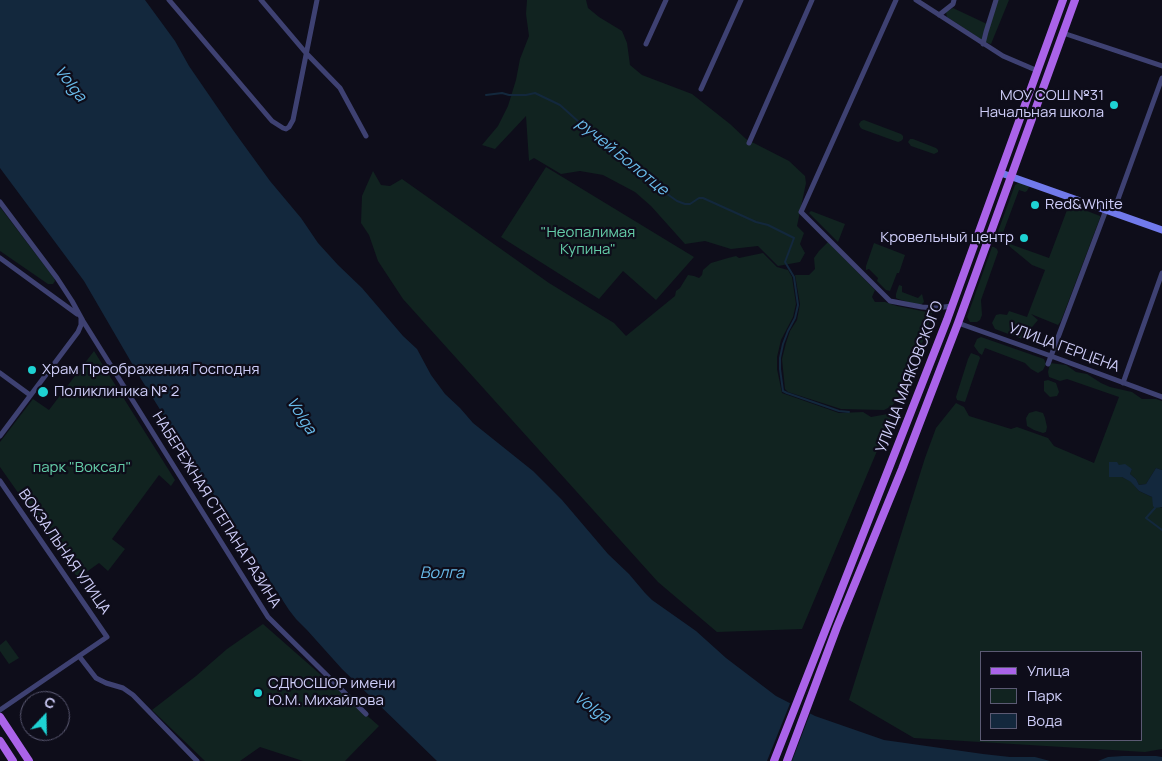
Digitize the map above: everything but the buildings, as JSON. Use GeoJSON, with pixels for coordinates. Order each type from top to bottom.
{"type":"FeatureCollection","features":[{"type":"Feature","properties":{"kind":"main road","name":"УЛИЦА МАЯКОВСКОГО"},"geometry":{"type":"LineString","coordinates":[[774,761],[952,306],[1063,0]]}},
{"type":"Feature","properties":{"kind":"main road","name":"УЛИЦА МАЯКОВСКОГО"},"geometry":{"type":"LineString","coordinates":[[787,761],[958,323],[1075,0]]}},
{"type":"Feature","properties":{"kind":"main road"},"geometry":{"type":"LineString","coordinates":[[0,718],[29,761]]}},
{"type":"Feature","properties":{"kind":"main road"},"geometry":{"type":"LineString","coordinates":[[0,741],[14,761]]}},
{"type":"Feature","properties":{"kind":"street"},"geometry":{"type":"LineString","coordinates":[[169,0],[272,121],[283,128],[290,127],[293,120],[317,0]]}},
{"type":"Feature","properties":{"kind":"street"},"geometry":{"type":"LineString","coordinates":[[261,0],[306,53],[340,88],[366,136]]}},
{"type":"Feature","properties":{"kind":"street"},"geometry":{"type":"LineString","coordinates":[[646,44],[666,0]]}},
{"type":"Feature","properties":{"kind":"street"},"geometry":{"type":"LineString","coordinates":[[701,89],[741,0]]}},
{"type":"Feature","properties":{"kind":"street"},"geometry":{"type":"LineString","coordinates":[[749,143],[812,0]]}},
{"type":"Feature","properties":{"kind":"street"},"geometry":{"type":"LineString","coordinates":[[896,0],[801,212],[890,301],[922,307],[952,306]]}},
{"type":"Feature","properties":{"kind":"street"},"geometry":{"type":"LineString","coordinates":[[916,0],[1003,56],[1038,71]]}},
{"type":"Feature","properties":{"kind":"street"},"geometry":{"type":"LineString","coordinates":[[940,15],[954,0]]}},
{"type":"Feature","properties":{"kind":"street"},"geometry":{"type":"LineString","coordinates":[[983,44],[996,0]]}},
{"type":"Feature","properties":{"kind":"street"},"geometry":{"type":"LineString","coordinates":[[1063,33],[1162,66]]}},
{"type":"Feature","properties":{"kind":"street"},"geometry":{"type":"LineString","coordinates":[[1113,213],[1162,78]]}},
{"type":"Feature","properties":{"kind":"street"},"geometry":{"type":"LineString","coordinates":[[1001,173],[1162,230]]}},
{"type":"Feature","properties":{"kind":"street","name":"НАБЕРЕЖНАЯ СТЕПАНА РАЗИНА"},"geometry":{"type":"LineString","coordinates":[[0,202],[57,278],[268,618],[366,714]]}},
{"type":"Feature","properties":{"kind":"street"},"geometry":{"type":"LineString","coordinates":[[1048,364],[1106,210]]}},
{"type":"Feature","properties":{"kind":"street"},"geometry":{"type":"LineString","coordinates":[[0,258],[80,316],[81,325],[78,332],[0,436]]}},
{"type":"Feature","properties":{"kind":"street"},"geometry":{"type":"LineString","coordinates":[[1123,383],[1162,273]]}},
{"type":"Feature","properties":{"kind":"street","name":"УЛИЦА ГЕРЦЕНА"},"geometry":{"type":"LineString","coordinates":[[958,323],[1162,397]]}},
{"type":"Feature","properties":{"kind":"street"},"geometry":{"type":"LineString","coordinates":[[0,373],[30,395]]}},
{"type":"Feature","properties":{"kind":"street","name":"ВОКЗАЛЬНАЯ УЛИЦА"},"geometry":{"type":"LineString","coordinates":[[0,482],[107,637],[79,656]]}},
{"type":"Feature","properties":{"kind":"street"},"geometry":{"type":"LineString","coordinates":[[0,710],[79,656],[98,679],[106,684],[123,688],[133,694],[197,761]]}},
{"type":"Feature","properties":{"kind":"green space"},"geometry":{"type":"Polygon","coordinates":[[[527,0],[586,0],[588,8],[622,31],[627,43],[630,65],[642,75],[692,94],[746,139],[789,161],[805,176],[806,183],[797,226],[804,233],[800,244],[805,253],[800,262],[778,266],[758,246],[731,249],[705,241],[685,244],[651,206],[635,192],[603,175],[580,171],[561,174],[534,158],[529,161],[526,116],[495,149],[482,145],[498,126],[508,106],[520,59],[529,36],[526,14],[527,0]]]}},
{"type":"Feature","properties":{"kind":"green space"},"geometry":{"type":"Polygon","coordinates":[[[997,0],[1009,0],[991,44],[985,42],[997,0]]]}},
{"type":"Feature","properties":{"kind":"green space"},"geometry":{"type":"Polygon","coordinates":[[[953,8],[987,24],[982,40],[947,17],[946,12],[953,8]]]}},
{"type":"Feature","properties":{"kind":"green space"},"geometry":{"type":"Polygon","coordinates":[[[864,120],[901,134],[903,139],[898,142],[862,129],[859,124],[864,120]]]}},
{"type":"Feature","properties":{"kind":"green space"},"geometry":{"type":"Polygon","coordinates":[[[910,139],[936,148],[938,152],[934,154],[911,146],[908,142],[910,139]]]}},
{"type":"Feature","properties":{"kind":"green space","name":"\"Неопалимая Купина\""},"geometry":{"type":"Polygon","coordinates":[[[546,167],[694,257],[656,300],[623,271],[599,299],[501,237],[546,167]]]}},
{"type":"Feature","properties":{"kind":"green space"},"geometry":{"type":"Polygon","coordinates":[[[373,171],[381,185],[390,186],[402,179],[549,283],[614,323],[626,336],[675,296],[676,291],[688,275],[699,278],[703,270],[711,263],[736,256],[739,258],[763,253],[777,267],[788,270],[792,277],[796,304],[793,317],[781,340],[777,357],[777,369],[782,393],[839,413],[863,412],[871,417],[893,413],[802,629],[717,632],[658,582],[403,299],[378,261],[369,235],[361,223],[362,196],[373,171]]]}},
{"type":"Feature","properties":{"kind":"green space"},"geometry":{"type":"Polygon","coordinates":[[[1020,182],[1029,187],[1025,192],[1019,190],[1001,238],[1006,241],[1004,242],[998,239],[997,234],[1015,185],[1020,182]]]}},
{"type":"Feature","properties":{"kind":"green space"},"geometry":{"type":"Polygon","coordinates":[[[1056,199],[1100,216],[1100,218],[1061,321],[1058,325],[1031,314],[1038,320],[1022,339],[995,329],[992,323],[996,315],[1007,315],[1009,311],[1027,317],[1045,270],[1032,265],[1009,246],[1010,244],[1049,258],[1067,210],[1054,204],[1056,199]]]}},
{"type":"Feature","properties":{"kind":"green space"},"geometry":{"type":"Polygon","coordinates":[[[0,207],[54,278],[53,284],[48,284],[0,251],[0,207]]]}},
{"type":"Feature","properties":{"kind":"green space"},"geometry":{"type":"Polygon","coordinates":[[[811,211],[845,224],[838,242],[809,213],[811,211]]]}},
{"type":"Feature","properties":{"kind":"green space"},"geometry":{"type":"Polygon","coordinates":[[[828,242],[875,290],[872,297],[875,302],[885,302],[932,313],[923,341],[898,398],[892,406],[884,410],[841,409],[788,392],[785,389],[782,359],[790,331],[797,320],[800,304],[795,275],[809,275],[815,269],[814,258],[828,242]]]}},
{"type":"Feature","properties":{"kind":"green space"},"geometry":{"type":"Polygon","coordinates":[[[874,243],[905,255],[890,291],[886,290],[877,281],[878,278],[869,269],[866,270],[874,243]]]}},
{"type":"Feature","properties":{"kind":"green space"},"geometry":{"type":"Polygon","coordinates":[[[992,247],[997,249],[998,252],[981,300],[982,315],[977,322],[970,322],[967,317],[992,247]]]}},
{"type":"Feature","properties":{"kind":"green space"},"geometry":{"type":"Polygon","coordinates":[[[899,285],[902,286],[902,292],[918,298],[922,294],[924,302],[917,305],[896,298],[899,285]]]}},
{"type":"Feature","properties":{"kind":"green space"},"geometry":{"type":"Polygon","coordinates":[[[981,337],[1044,359],[1046,364],[1043,370],[1038,373],[1025,363],[985,348],[982,355],[974,346],[977,339],[981,337]]]}},
{"type":"Feature","properties":{"kind":"green space","name":"парк \"Воксал\""},"geometry":{"type":"Polygon","coordinates":[[[94,351],[175,480],[171,486],[159,475],[112,539],[125,549],[108,571],[99,563],[78,578],[0,467],[0,442],[33,399],[49,410],[94,351]]]}},
{"type":"Feature","properties":{"kind":"green space"},"geometry":{"type":"Polygon","coordinates":[[[971,353],[980,358],[965,402],[957,400],[956,397],[971,353]]]}},
{"type":"Feature","properties":{"kind":"green space"},"geometry":{"type":"Polygon","coordinates":[[[1050,363],[1066,365],[1076,372],[1087,374],[1110,387],[1132,392],[1142,399],[1162,401],[1162,470],[1156,468],[1146,484],[1139,485],[1130,474],[1132,469],[1119,465],[1116,462],[1109,462],[1109,477],[1122,477],[1132,482],[1139,491],[1152,497],[1162,507],[1162,749],[1145,752],[914,738],[849,700],[925,458],[936,428],[956,403],[964,407],[969,416],[1011,429],[1017,427],[1048,438],[1054,446],[1094,463],[1119,397],[1067,379],[1060,381],[1049,377],[1050,363]]]}},
{"type":"Feature","properties":{"kind":"green space"},"geometry":{"type":"Polygon","coordinates":[[[1048,380],[1056,383],[1059,392],[1057,396],[1050,397],[1044,391],[1044,381],[1048,380]]]}},
{"type":"Feature","properties":{"kind":"green space"},"geometry":{"type":"Polygon","coordinates":[[[1036,411],[1043,413],[1047,427],[1046,432],[1043,433],[1027,426],[1026,418],[1029,413],[1036,411]]]}},
{"type":"Feature","properties":{"kind":"green space","name":"СДЮСШОР имени Ю.М. Михайлова"},"geometry":{"type":"Polygon","coordinates":[[[263,624],[379,726],[345,761],[303,761],[260,747],[240,761],[205,761],[152,710],[227,649],[263,624]]]}},
{"type":"Feature","properties":{"kind":"green space"},"geometry":{"type":"Polygon","coordinates":[[[6,640],[19,658],[9,664],[0,651],[0,645],[6,640]]]}},
{"type":"Feature","properties":{"kind":"water","name":"Волга"},"geometry":{"type":"Polygon","coordinates":[[[0,0],[145,0],[270,181],[301,218],[318,243],[417,349],[431,375],[445,394],[473,423],[533,471],[562,500],[608,554],[652,600],[696,631],[726,658],[776,696],[815,716],[884,740],[983,754],[1035,757],[1050,761],[437,761],[342,669],[289,610],[141,379],[84,281],[0,168],[0,0]]]}},
{"type":"Feature","properties":{"kind":"water"},"geometry":{"type":"Polygon","coordinates":[[[1109,462],[1117,462],[1119,465],[1125,464],[1132,469],[1130,474],[1139,485],[1146,484],[1156,468],[1162,470],[1162,507],[1155,508],[1152,497],[1139,491],[1131,482],[1122,477],[1109,477],[1109,462]]]}},
{"type":"Feature","properties":{"kind":"water"},"geometry":{"type":"Polygon","coordinates":[[[1156,756],[1162,757],[1162,761],[1098,761],[1108,757],[1156,756]]]}},
{"type":"Feature","properties":{"kind":"pier"},"geometry":{"type":"Polygon","coordinates":[[[791,701],[811,711],[792,761],[767,761],[791,701]]]}},
{"type":"Feature","properties":{"kind":"waterway","name":"ручей Болотце"},"geometry":{"type":"LineString","coordinates":[[486,95],[502,93],[526,95],[535,93],[560,105],[580,123],[597,133],[616,148],[633,170],[677,201],[690,204],[699,198],[703,198],[794,238],[785,262],[794,277],[798,305],[795,318],[783,344],[780,358],[783,391],[839,411],[849,412]]}},
{"type":"Feature","properties":{"kind":"waterway"},"geometry":{"type":"LineString","coordinates":[[1155,508],[1146,518],[1162,530]]}},
{"type":"Feature","properties":{"kind":"place","name":"МОУ СОШ №31 Начальная школа"},"geometry":{"type":"Point","coordinates":[1114,105]}},
{"type":"Feature","properties":{"kind":"place","name":"Red&White"},"geometry":{"type":"Point","coordinates":[1035,205]}},
{"type":"Feature","properties":{"kind":"place","name":"Кровельный центр"},"geometry":{"type":"Point","coordinates":[1024,238]}},
{"type":"Feature","properties":{"kind":"place","name":"Храм Преображения Господня"},"geometry":{"type":"Point","coordinates":[32,370]}},
{"type":"Feature","properties":{"kind":"place","name":"Поликлиника № 2"},"geometry":{"type":"Point","coordinates":[43,392]}},
{"type":"Feature","properties":{"kind":"place","name":"СДЮСШОР имени Ю.М. Михайлова"},"geometry":{"type":"Point","coordinates":[258,693]}},
{"type":"Feature","properties":{"kind":"water label","name":"Volga"},"geometry":{"type":"Point","coordinates":[70,84]}},
{"type":"Feature","properties":{"kind":"water label","name":"Volga"},"geometry":{"type":"Point","coordinates":[301,416]}},
{"type":"Feature","properties":{"kind":"water label","name":"Volga"},"geometry":{"type":"Point","coordinates":[592,708]}}]}
